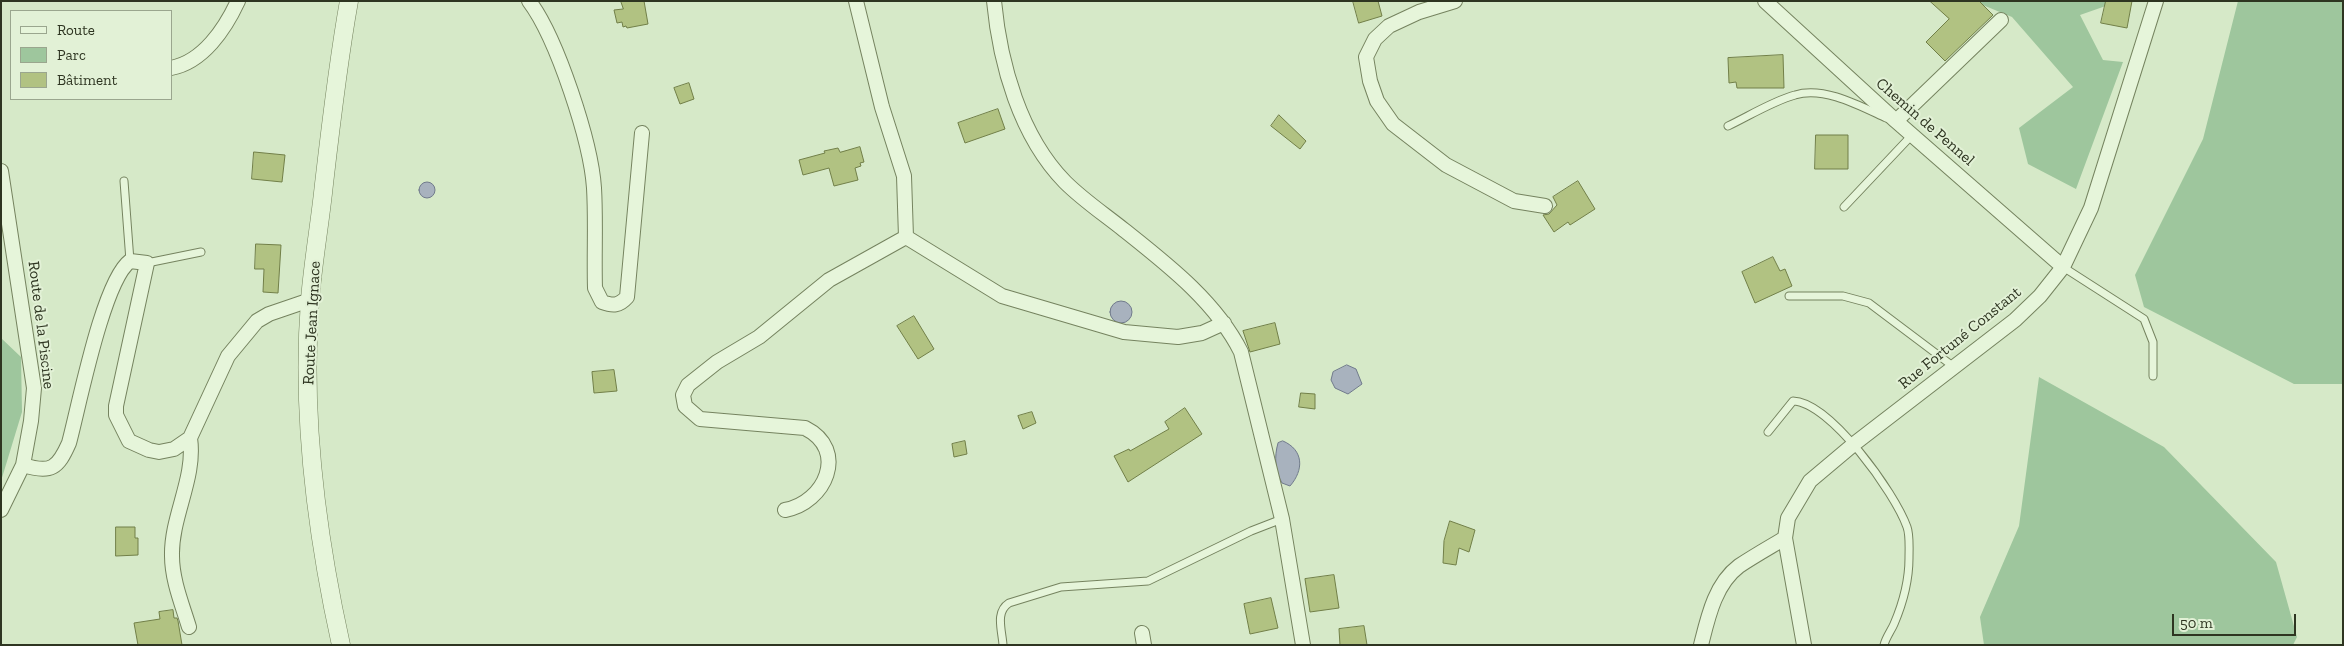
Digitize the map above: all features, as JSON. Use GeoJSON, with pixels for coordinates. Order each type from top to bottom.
{"type":"FeatureCollection","features":[{"type":"Feature","properties":{"kind":"street"},"geometry":{"type":"LineString","coordinates":[[172,68],[188,63],[209,46],[232,14],[238,1]]}},
{"type":"Feature","properties":{"kind":"street"},"geometry":{"type":"LineString","coordinates":[[529,1],[546,31],[565,76],[588,153],[594,188],[595,288],[602,302],[612,306],[621,304],[627,296],[642,134]]}},
{"type":"Feature","properties":{"kind":"street"},"geometry":{"type":"LineString","coordinates":[[856,1],[882,107],[904,176],[906,237]]}},
{"type":"Feature","properties":{"kind":"street"},"geometry":{"type":"LineString","coordinates":[[994,1],[999,36],[1014,94],[1048,162],[1065,182],[1198,294],[1224,323],[1242,352],[1282,519],[1303,645]]}},
{"type":"Feature","properties":{"kind":"street"},"geometry":{"type":"LineString","coordinates":[[1454,1],[1419,12],[1390,26],[1375,39],[1366,57],[1370,81],[1377,100],[1393,124],[1446,165],[1514,201],[1545,206]]}},
{"type":"Feature","properties":{"kind":"street","name":"Chemin de Pennel"},"geometry":{"type":"LineString","coordinates":[[1766,1],[1904,127],[2063,267]]}},
{"type":"Feature","properties":{"kind":"street","name":"Rue Fortuné Constant"},"geometry":{"type":"LineString","coordinates":[[1804,645],[1786,538],[1788,518],[1810,481],[1854,444],[2015,320],[2040,296],[2063,267],[2091,208],[2156,1]]}},
{"type":"Feature","properties":{"kind":"street","name":"Route Jean Ignace"},"geometry":{"type":"LineString","coordinates":[[341,645],[323,557],[310,454],[308,373],[310,300],[330,129],[348,2]]}},
{"type":"Feature","properties":{"kind":"street"},"geometry":{"type":"LineString","coordinates":[[1904,127],[2001,20]]}},
{"type":"Feature","properties":{"kind":"street","name":"Route de la Piscine"},"geometry":{"type":"LineString","coordinates":[[1,171],[34,388],[31,421],[23,465],[1,510]]}},
{"type":"Feature","properties":{"kind":"street"},"geometry":{"type":"LineString","coordinates":[[906,237],[1002,296],[1124,332],[1178,337],[1202,333],[1224,323]]}},
{"type":"Feature","properties":{"kind":"street"},"geometry":{"type":"LineString","coordinates":[[784,510],[796,508],[806,502],[824,484],[829,471],[826,450],[815,433],[806,428],[700,419],[685,406],[684,395],[688,385],[717,362],[759,337],[829,280],[906,237]]}},
{"type":"Feature","properties":{"kind":"street"},"geometry":{"type":"LineString","coordinates":[[23,465],[48,469],[59,464],[70,443],[103,311],[118,275],[123,266],[130,261],[147,263],[118,390],[116,415],[129,441],[139,447],[159,452],[174,449],[190,438],[220,371],[245,333],[257,321],[269,314],[310,300]]}},
{"type":"Feature","properties":{"kind":"street"},"geometry":{"type":"LineString","coordinates":[[189,627],[173,572],[172,555],[175,530],[192,453],[190,438]]}},
{"type":"Feature","properties":{"kind":"street"},"geometry":{"type":"LineString","coordinates":[[1701,645],[1709,613],[1728,578],[1738,567],[1786,538]]}},
{"type":"Feature","properties":{"kind":"lane"},"geometry":{"type":"LineString","coordinates":[[1728,126],[1795,94],[1817,93],[1839,98],[1904,127],[1844,207]]}},
{"type":"Feature","properties":{"kind":"lane"},"geometry":{"type":"LineString","coordinates":[[124,182],[130,261]]}},
{"type":"Feature","properties":{"kind":"lane"},"geometry":{"type":"LineString","coordinates":[[147,263],[201,252]]}},
{"type":"Feature","properties":{"kind":"lane"},"geometry":{"type":"LineString","coordinates":[[2063,267],[2144,319],[2153,342],[2153,376]]}},
{"type":"Feature","properties":{"kind":"lane"},"geometry":{"type":"LineString","coordinates":[[1789,296],[1843,296],[1869,303],[1954,367]]}},
{"type":"Feature","properties":{"kind":"lane"},"geometry":{"type":"LineString","coordinates":[[1768,432],[1793,401],[1802,401],[1829,420],[1854,444],[1885,484],[1908,528],[1909,559],[1904,596],[1884,645]]}},
{"type":"Feature","properties":{"kind":"lane"},"geometry":{"type":"LineString","coordinates":[[1003,645],[1000,613],[1003,607],[1009,603],[1061,587],[1148,581],[1251,531],[1282,519]]}},
{"type":"Feature","properties":{"kind":"green space"},"geometry":{"type":"Polygon","coordinates":[[[1973,1],[2120,1],[2080,15],[2103,60],[2123,62],[2076,189],[2028,164],[2019,128],[2073,87],[2012,17],[1973,1]]]}},
{"type":"Feature","properties":{"kind":"green space"},"geometry":{"type":"Polygon","coordinates":[[[2238,1],[2343,1],[2343,384],[2294,384],[2144,307],[2135,275],[2203,139],[2238,1]]]}},
{"type":"Feature","properties":{"kind":"green space"},"geometry":{"type":"Polygon","coordinates":[[[1,338],[21,357],[22,412],[1,481],[1,338]]]}},
{"type":"Feature","properties":{"kind":"green space"},"geometry":{"type":"Polygon","coordinates":[[[2039,377],[2164,447],[2276,562],[2297,637],[2293,645],[1984,645],[1980,617],[2019,526],[2039,377]]]}},
{"type":"Feature","properties":{"kind":"shaded area"},"geometry":{"type":"Polygon","coordinates":[[[424,182],[430,182],[435,187],[433,196],[424,198],[419,193],[419,187],[424,182]]]}},
{"type":"Feature","properties":{"kind":"shaded area"},"geometry":{"type":"Polygon","coordinates":[[[1117,301],[1125,301],[1132,308],[1132,316],[1125,323],[1117,323],[1110,316],[1110,308],[1117,301]]]}},
{"type":"Feature","properties":{"kind":"shaded area"},"geometry":{"type":"Polygon","coordinates":[[[1347,365],[1356,369],[1362,384],[1348,394],[1335,388],[1331,380],[1333,372],[1347,365]]]}},
{"type":"Feature","properties":{"kind":"shaded area"},"geometry":{"type":"Polygon","coordinates":[[[1283,441],[1295,450],[1300,461],[1298,473],[1290,486],[1282,483],[1277,469],[1278,443],[1283,441]]]}},
{"type":"Feature","properties":{"kind":"building"},"geometry":{"type":"Polygon","coordinates":[[[621,1],[644,1],[648,24],[627,28],[626,26],[623,27],[622,22],[617,23],[614,10],[623,9],[621,1]]]}},
{"type":"Feature","properties":{"kind":"building"},"geometry":{"type":"Polygon","coordinates":[[[1353,1],[1378,1],[1382,16],[1359,23],[1353,1]]]}},
{"type":"Feature","properties":{"kind":"building"},"geometry":{"type":"Polygon","coordinates":[[[1930,1],[1979,1],[1993,15],[1945,61],[1926,42],[1949,19],[1930,1]]]}},
{"type":"Feature","properties":{"kind":"building"},"geometry":{"type":"Polygon","coordinates":[[[2106,1],[2132,1],[2127,28],[2101,23],[2106,1]]]}},
{"type":"Feature","properties":{"kind":"building"},"geometry":{"type":"Polygon","coordinates":[[[1783,55],[1784,88],[1737,88],[1736,82],[1729,83],[1728,58],[1783,55]]]}},
{"type":"Feature","properties":{"kind":"building"},"geometry":{"type":"Polygon","coordinates":[[[689,83],[694,99],[680,104],[674,88],[689,83]]]}},
{"type":"Feature","properties":{"kind":"building"},"geometry":{"type":"Polygon","coordinates":[[[998,109],[1005,129],[965,143],[958,123],[998,109]]]}},
{"type":"Feature","properties":{"kind":"building"},"geometry":{"type":"Polygon","coordinates":[[[1279,115],[1306,141],[1300,149],[1271,126],[1279,115]]]}},
{"type":"Feature","properties":{"kind":"building"},"geometry":{"type":"Polygon","coordinates":[[[1816,135],[1848,135],[1848,169],[1815,169],[1816,135]]]}},
{"type":"Feature","properties":{"kind":"building"},"geometry":{"type":"Polygon","coordinates":[[[860,147],[864,162],[860,163],[861,166],[855,168],[858,180],[834,186],[829,168],[803,175],[799,160],[838,148],[840,152],[860,147]]]}},
{"type":"Feature","properties":{"kind":"building"},"geometry":{"type":"Polygon","coordinates":[[[254,152],[285,155],[282,182],[252,179],[254,152]]]}},
{"type":"Feature","properties":{"kind":"building"},"geometry":{"type":"Polygon","coordinates":[[[1578,181],[1595,209],[1570,225],[1568,222],[1554,232],[1543,215],[1549,214],[1557,205],[1553,197],[1578,181]]]}},
{"type":"Feature","properties":{"kind":"building"},"geometry":{"type":"Polygon","coordinates":[[[256,244],[281,245],[278,293],[263,292],[264,269],[255,269],[256,244]]]}},
{"type":"Feature","properties":{"kind":"building"},"geometry":{"type":"Polygon","coordinates":[[[1773,257],[1780,271],[1785,269],[1792,286],[1755,303],[1742,272],[1773,257]]]}},
{"type":"Feature","properties":{"kind":"building"},"geometry":{"type":"Polygon","coordinates":[[[914,316],[934,349],[918,359],[897,326],[914,316]]]}},
{"type":"Feature","properties":{"kind":"building"},"geometry":{"type":"Polygon","coordinates":[[[1275,323],[1280,344],[1250,352],[1243,331],[1275,323]]]}},
{"type":"Feature","properties":{"kind":"building"},"geometry":{"type":"Polygon","coordinates":[[[614,370],[617,391],[594,393],[592,372],[614,370]]]}},
{"type":"Feature","properties":{"kind":"building"},"geometry":{"type":"Polygon","coordinates":[[[1301,393],[1315,394],[1315,409],[1299,407],[1301,393]]]}},
{"type":"Feature","properties":{"kind":"building"},"geometry":{"type":"Polygon","coordinates":[[[1185,408],[1202,434],[1128,482],[1114,456],[1129,449],[1130,451],[1169,429],[1165,422],[1185,408]]]}},
{"type":"Feature","properties":{"kind":"building"},"geometry":{"type":"Polygon","coordinates":[[[1032,412],[1036,423],[1023,429],[1018,416],[1032,412]]]}},
{"type":"Feature","properties":{"kind":"building"},"geometry":{"type":"Polygon","coordinates":[[[965,441],[967,454],[954,457],[952,444],[965,441]]]}},
{"type":"Feature","properties":{"kind":"building"},"geometry":{"type":"Polygon","coordinates":[[[1450,521],[1475,530],[1469,552],[1459,548],[1456,565],[1443,563],[1444,541],[1450,521]]]}},
{"type":"Feature","properties":{"kind":"building"},"geometry":{"type":"Polygon","coordinates":[[[116,527],[135,527],[135,538],[138,538],[138,555],[116,556],[116,527]]]}},
{"type":"Feature","properties":{"kind":"building"},"geometry":{"type":"Polygon","coordinates":[[[1334,575],[1339,608],[1310,612],[1305,579],[1334,575]]]}},
{"type":"Feature","properties":{"kind":"building"},"geometry":{"type":"Polygon","coordinates":[[[1271,598],[1278,628],[1250,634],[1244,604],[1271,598]]]}},
{"type":"Feature","properties":{"kind":"building"},"geometry":{"type":"Polygon","coordinates":[[[173,610],[174,618],[177,618],[178,621],[182,645],[138,645],[134,623],[160,619],[159,612],[173,610]]]}},
{"type":"Feature","properties":{"kind":"building"},"geometry":{"type":"Polygon","coordinates":[[[1364,626],[1367,645],[1340,645],[1339,629],[1364,626]]]}}]}
